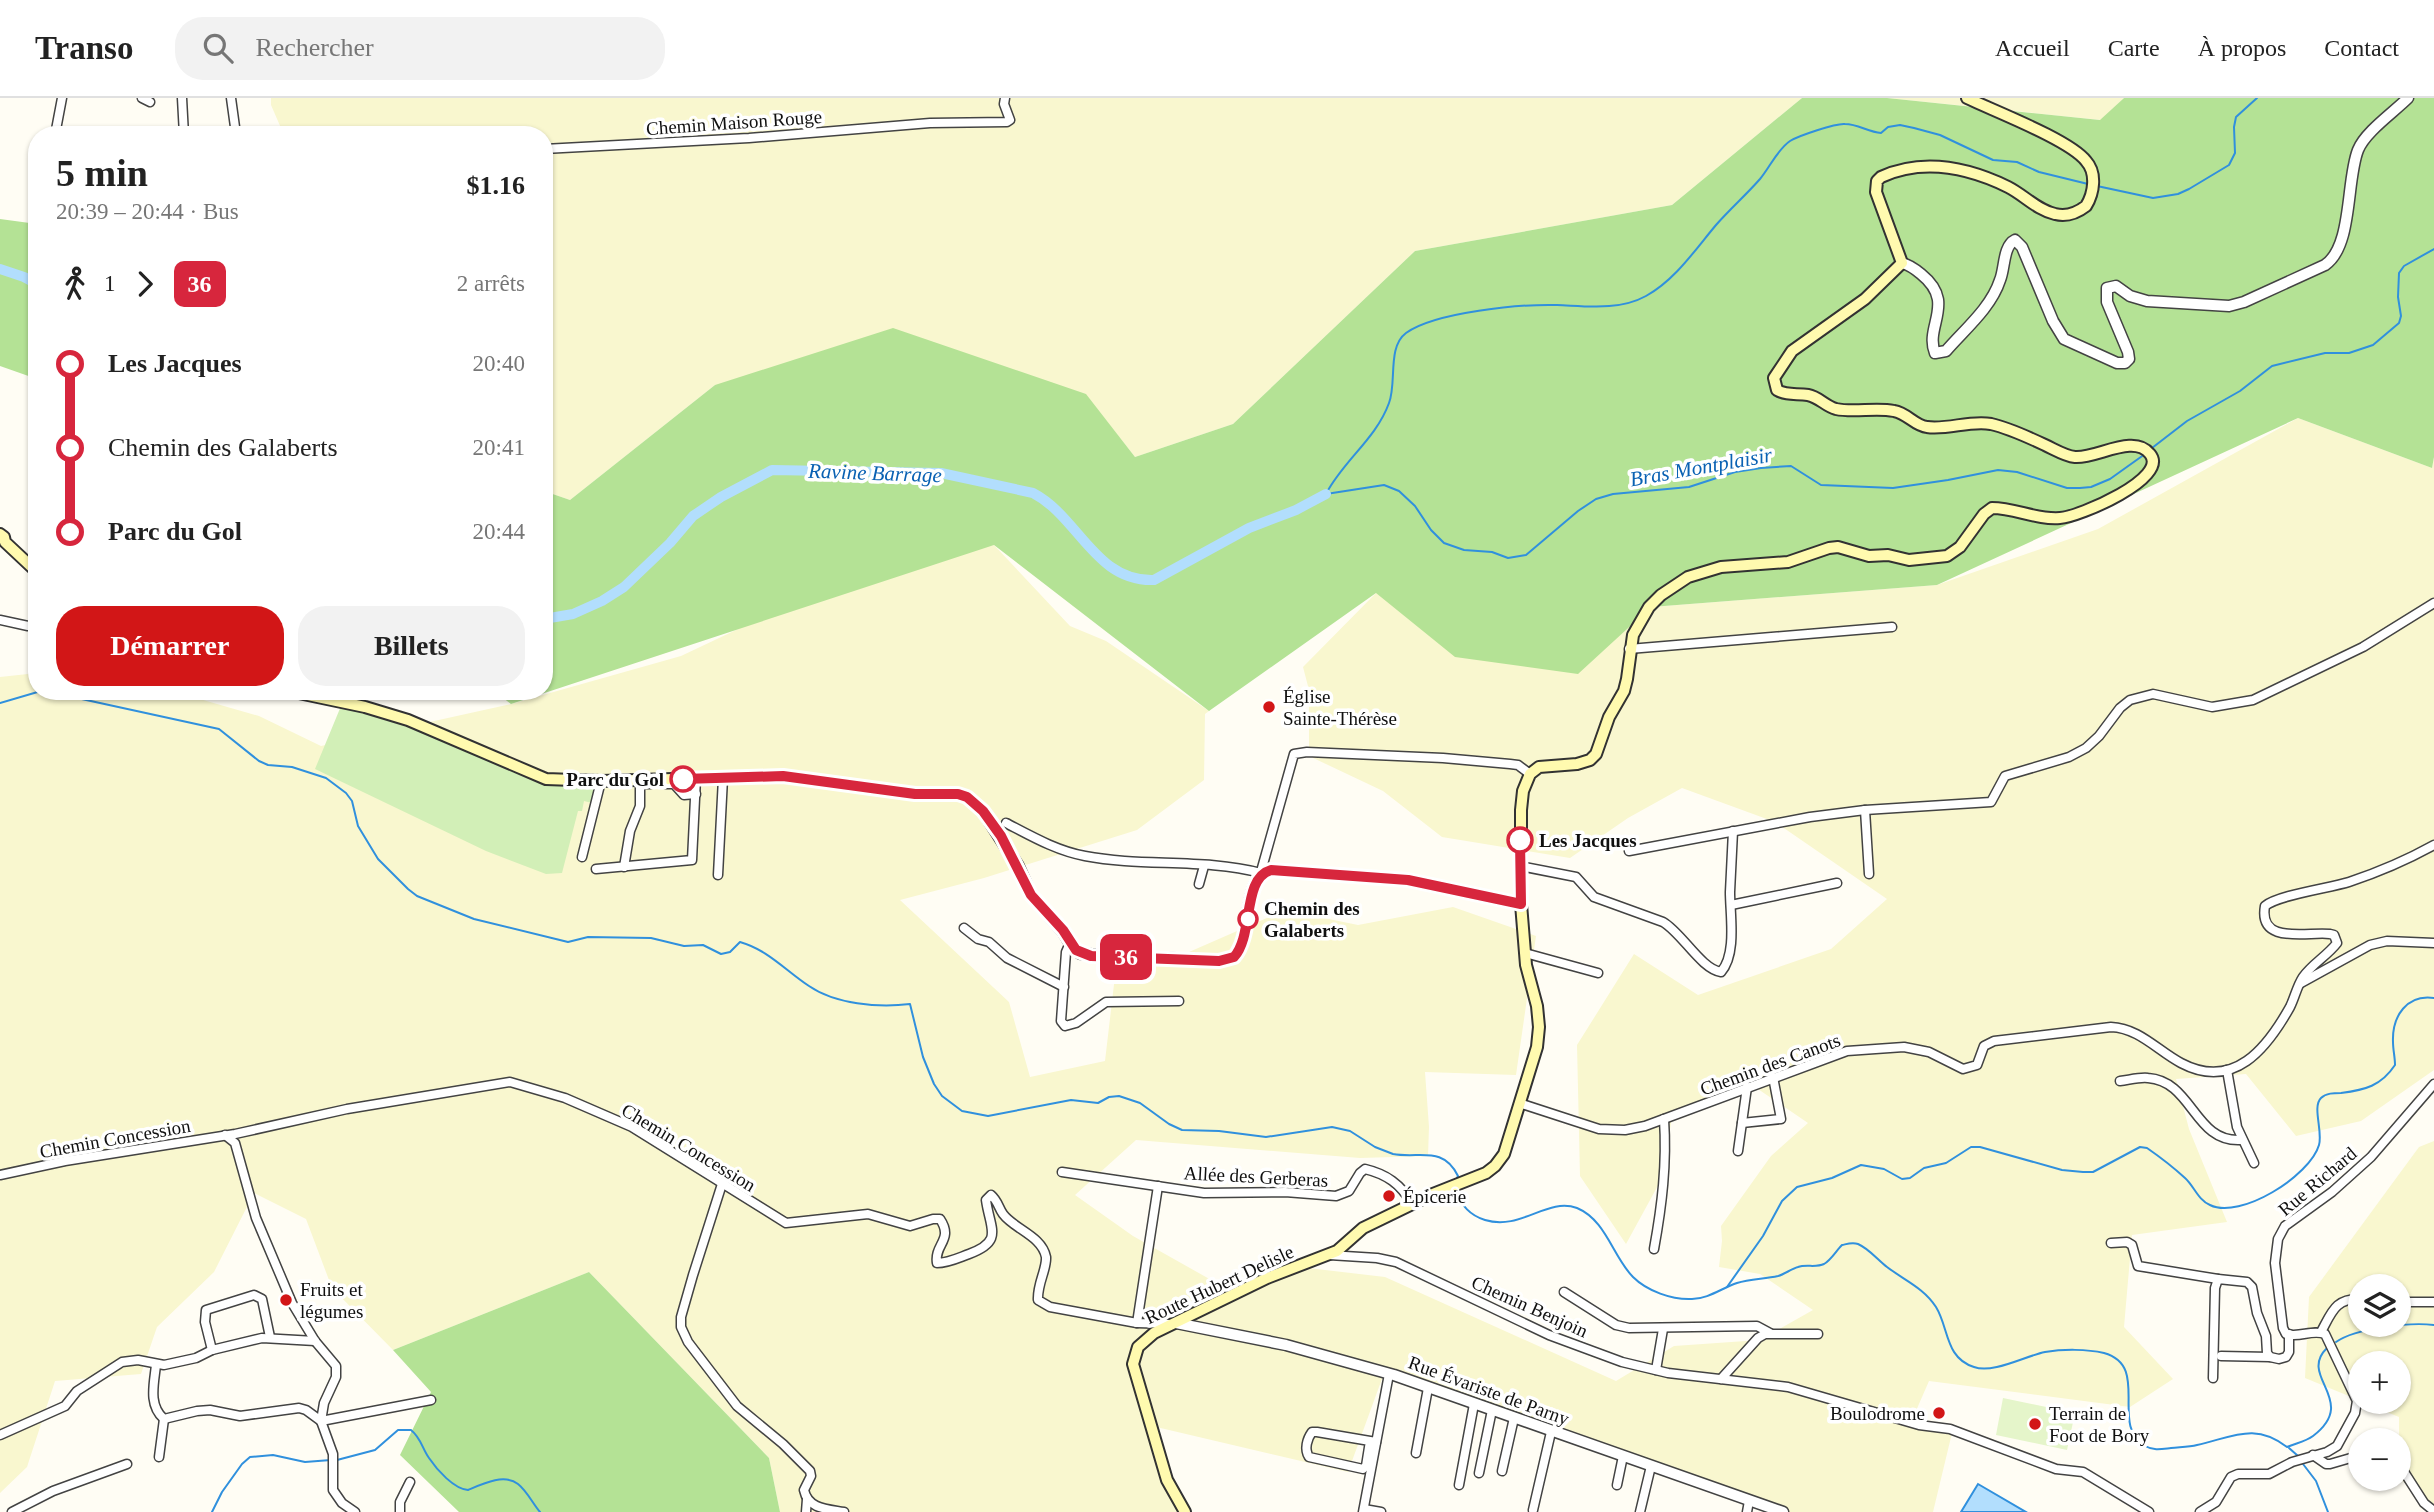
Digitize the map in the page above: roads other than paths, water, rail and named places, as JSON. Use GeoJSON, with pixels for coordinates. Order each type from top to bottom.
{"type":"FeatureCollection","features":[{"type":"Feature","properties":{"kind":"main road"},"geometry":{"type":"LineString","coordinates":[[1519,1103],[1539,1027],[1537,1006],[1527,975],[1521,904],[1523,791],[1530,774],[1539,768],[1577,764],[1590,760],[1596,754],[1609,717],[1624,691],[1633,635],[1649,607],[1661,595],[1688,577],[1721,567],[1788,562],[1838,547],[1869,556],[1888,555],[1909,560],[1947,556],[1960,547],[1984,514],[1992,508],[2047,519],[2064,518],[2114,499],[2140,482],[2152,467],[2152,455],[2139,446],[2126,446],[2093,455],[2073,457],[1990,424],[1924,427],[1894,411],[1837,409],[1810,395],[1783,394],[1777,390],[1774,378],[1792,351],[1865,299],[1902,263],[1877,192],[1877,181],[1890,173],[1918,166],[1941,166],[2007,187],[2055,214],[2073,214],[2086,206],[2094,179],[2088,163],[2074,151],[1967,98]]}},
{"type":"Feature","properties":{"kind":"main road"},"geometry":{"type":"LineString","coordinates":[[2,541],[28,564]]}},
{"type":"Feature","properties":{"kind":"main road"},"geometry":{"type":"LineString","coordinates":[[350,700],[408,720],[538,776],[555,780],[783,776],[915,794],[958,794],[967,797],[983,811],[1001,836],[1031,895],[1063,930],[1070,943],[1080,953],[1091,956],[1219,961],[1234,957],[1243,942],[1254,885],[1260,874],[1271,870],[1408,880],[1521,904]]}},
{"type":"Feature","properties":{"kind":"main road","name":"Route Hubert Delisle"},"geometry":{"type":"LineString","coordinates":[[1185,1512],[1167,1480],[1133,1364],[1138,1347],[1145,1339],[1267,1278],[1329,1255],[1343,1247],[1363,1228],[1412,1203],[1486,1173],[1504,1154],[1519,1103]]}},
{"type":"Feature","properties":{"kind":"street"},"geometry":{"type":"LineString","coordinates":[[57,126],[62,98]]}},
{"type":"Feature","properties":{"kind":"street"},"geometry":{"type":"LineString","coordinates":[[182,98],[184,126]]}},
{"type":"Feature","properties":{"kind":"street"},"geometry":{"type":"LineString","coordinates":[[231,98],[235,126]]}},
{"type":"Feature","properties":{"kind":"street","name":"Chemin Maison Rouge"},"geometry":{"type":"LineString","coordinates":[[553,148],[1010,120],[1004,98]]}},
{"type":"Feature","properties":{"kind":"street"},"geometry":{"type":"LineString","coordinates":[[1902,263],[1909,265],[1929,281],[1936,293],[1938,317],[1933,345],[1936,353],[1946,351],[1995,293],[2009,245],[2015,240],[2022,247],[2053,321],[2064,339],[2117,363],[2125,363],[2129,359],[2128,352],[2107,302],[2107,288],[2116,286],[2130,296],[2147,301],[2229,306],[2244,302],[2325,265],[2333,258],[2342,236],[2357,151],[2367,137],[2408,98]]}},
{"type":"Feature","properties":{"kind":"street"},"geometry":{"type":"LineString","coordinates":[[1629,851],[1810,817],[1865,810],[1991,802],[2005,776],[2069,757],[2093,743],[2120,708],[2130,700],[2153,694],[2212,707],[2253,700],[2363,647],[2434,603]]}},
{"type":"Feature","properties":{"kind":"street"},"geometry":{"type":"LineString","coordinates":[[0,621],[28,626]]}},
{"type":"Feature","properties":{"kind":"street"},"geometry":{"type":"LineString","coordinates":[[1629,649],[1892,627]]}},
{"type":"Feature","properties":{"kind":"street"},"geometry":{"type":"LineString","coordinates":[[1006,823],[1060,849],[1083,856],[1225,867],[1260,874],[1294,754],[1443,758],[1518,765],[1530,774]]}},
{"type":"Feature","properties":{"kind":"street"},"geometry":{"type":"LineString","coordinates":[[596,869],[692,860],[696,778]]}},
{"type":"Feature","properties":{"kind":"street"},"geometry":{"type":"LineString","coordinates":[[718,875],[723,778]]}},
{"type":"Feature","properties":{"kind":"street"},"geometry":{"type":"LineString","coordinates":[[582,857],[601,781]]}},
{"type":"Feature","properties":{"kind":"street"},"geometry":{"type":"LineString","coordinates":[[624,867],[630,831],[640,806],[640,784],[674,784],[684,795],[696,794]]}},
{"type":"Feature","properties":{"kind":"street"},"geometry":{"type":"LineString","coordinates":[[1865,810],[1869,874]]}},
{"type":"Feature","properties":{"kind":"street"},"geometry":{"type":"LineString","coordinates":[[1520,866],[1576,877],[1594,897],[1663,922],[1672,928],[1708,967],[1721,972],[1729,957],[1733,831]]}},
{"type":"Feature","properties":{"kind":"street"},"geometry":{"type":"LineString","coordinates":[[2254,1163],[2241,1140],[2227,1070],[2249,1061],[2271,1038],[2291,1004],[2299,984],[2311,967],[2334,947],[2337,939],[2334,935],[2325,933],[2282,934],[2266,920],[2266,906],[2271,901],[2385,869],[2434,845]]}},
{"type":"Feature","properties":{"kind":"street"},"geometry":{"type":"LineString","coordinates":[[1199,884],[1204,866]]}},
{"type":"Feature","properties":{"kind":"street"},"geometry":{"type":"LineString","coordinates":[[1731,905],[1837,883]]}},
{"type":"Feature","properties":{"kind":"street"},"geometry":{"type":"LineString","coordinates":[[964,928],[978,939],[989,942],[1007,958],[1064,987]]}},
{"type":"Feature","properties":{"kind":"street"},"geometry":{"type":"LineString","coordinates":[[2299,984],[2371,944],[2387,941],[2434,943]]}},
{"type":"Feature","properties":{"kind":"street"},"geometry":{"type":"LineString","coordinates":[[1070,943],[1066,952],[1061,1021],[1065,1026],[1076,1023],[1106,1002],[1179,1002]]}},
{"type":"Feature","properties":{"kind":"street"},"geometry":{"type":"LineString","coordinates":[[1525,953],[1598,973]]}},
{"type":"Feature","properties":{"kind":"street","name":"Chemin des Canots"},"geometry":{"type":"LineString","coordinates":[[1519,1103],[1599,1129],[1625,1130],[1664,1119],[1847,1051],[1904,1047],[1929,1052],[1968,1069],[1977,1065],[1983,1046],[1994,1041],[2111,1027],[2123,1027],[2136,1033],[2182,1064],[2199,1070],[2227,1070]]}},
{"type":"Feature","properties":{"kind":"street"},"geometry":{"type":"LineString","coordinates":[[1742,1124],[1781,1119],[1773,1077]]}},
{"type":"Feature","properties":{"kind":"street"},"geometry":{"type":"LineString","coordinates":[[2120,1081],[2148,1078],[2168,1085],[2178,1091],[2210,1131],[2226,1139],[2241,1140]]}},
{"type":"Feature","properties":{"kind":"street","name":"Chemin Concession"},"geometry":{"type":"LineString","coordinates":[[0,1175],[65,1161],[225,1135],[347,1109],[510,1082],[565,1098],[632,1127],[786,1223],[868,1214],[910,1226],[940,1219],[945,1226],[946,1237],[936,1257],[937,1263],[946,1263],[987,1247],[992,1237],[986,1200],[991,1195],[1003,1213],[1016,1227],[1032,1237],[1046,1256],[1037,1287],[1038,1300],[1050,1307],[1137,1323],[1176,1323]]}},
{"type":"Feature","properties":{"kind":"street","name":"Rue Richard"},"geometry":{"type":"LineString","coordinates":[[2289,1334],[2286,1334],[2282,1322],[2275,1263],[2278,1239],[2285,1226],[2332,1192],[2371,1157],[2434,1084]]}},
{"type":"Feature","properties":{"kind":"street"},"geometry":{"type":"LineString","coordinates":[[1738,1151],[1747,1087]]}},
{"type":"Feature","properties":{"kind":"street"},"geometry":{"type":"LineString","coordinates":[[1654,1249],[1664,1195],[1664,1119]]}},
{"type":"Feature","properties":{"kind":"street"},"geometry":{"type":"LineString","coordinates":[[225,1135],[235,1143],[256,1218],[292,1303],[315,1340],[333,1359],[337,1372],[324,1403],[321,1421]]}},
{"type":"Feature","properties":{"kind":"street","name":"Allée des Gerberas"},"geometry":{"type":"LineString","coordinates":[[1062,1172],[1204,1193],[1285,1192],[1336,1196],[1346,1193],[1361,1171],[1368,1170],[1391,1179],[1404,1190],[1412,1203]]}},
{"type":"Feature","properties":{"kind":"street"},"geometry":{"type":"LineString","coordinates":[[722,1184],[693,1275],[681,1317],[681,1327],[688,1342],[737,1406],[783,1444],[810,1471],[811,1476],[804,1490],[807,1499],[806,1512]]}},
{"type":"Feature","properties":{"kind":"street","name":"Allée des Gerberas"},"geometry":{"type":"LineString","coordinates":[[1137,1323],[1158,1186]]}},
{"type":"Feature","properties":{"kind":"street"},"geometry":{"type":"LineString","coordinates":[[2111,1243],[2127,1242],[2132,1245],[2138,1266],[2247,1282],[2252,1287],[2270,1357]]}},
{"type":"Feature","properties":{"kind":"street","name":"Chemin Benjoin"},"geometry":{"type":"LineString","coordinates":[[1329,1255],[1396,1262],[1549,1335],[1622,1362],[1656,1370],[1788,1387],[1919,1425],[1950,1429],[2056,1469],[2077,1470],[2149,1512]]}},
{"type":"Feature","properties":{"kind":"street"},"geometry":{"type":"LineString","coordinates":[[2213,1378],[2215,1288],[2218,1279]]}},
{"type":"Feature","properties":{"kind":"street"},"geometry":{"type":"LineString","coordinates":[[1564,1292],[1622,1327],[1663,1329],[1757,1326],[1770,1333]]}},
{"type":"Feature","properties":{"kind":"street"},"geometry":{"type":"LineString","coordinates":[[212,1350],[205,1322],[206,1310],[254,1295],[262,1299],[270,1337]]}},
{"type":"Feature","properties":{"kind":"street"},"geometry":{"type":"LineString","coordinates":[[2221,1356],[2279,1359],[2286,1357],[2289,1334],[2299,1336],[2321,1332],[2336,1306],[2342,1301],[2348,1301]]}},
{"type":"Feature","properties":{"kind":"street"},"geometry":{"type":"LineString","coordinates":[[2411,1302],[2434,1302]]}},
{"type":"Feature","properties":{"kind":"street","name":"Rue Évariste de Parny"},"geometry":{"type":"LineString","coordinates":[[1176,1323],[1286,1345],[1389,1374],[1651,1466],[1748,1506],[1783,1512]]}},
{"type":"Feature","properties":{"kind":"street"},"geometry":{"type":"LineString","coordinates":[[1656,1370],[1663,1329]]}},
{"type":"Feature","properties":{"kind":"street"},"geometry":{"type":"LineString","coordinates":[[2200,1512],[2216,1502],[2231,1477],[2238,1474],[2269,1474],[2292,1462],[2327,1452],[2337,1446],[2355,1413],[2357,1401],[2328,1338],[2321,1332]]}},
{"type":"Feature","properties":{"kind":"street"},"geometry":{"type":"LineString","coordinates":[[1721,1379],[1758,1338],[1770,1333],[1818,1334]]}},
{"type":"Feature","properties":{"kind":"street"},"geometry":{"type":"LineString","coordinates":[[0,1435],[65,1406],[78,1391],[119,1363],[138,1360],[156,1365],[197,1358],[212,1350],[270,1337],[315,1340]]}},
{"type":"Feature","properties":{"kind":"street"},"geometry":{"type":"LineString","coordinates":[[156,1365],[153,1392],[158,1414],[164,1419]]}},
{"type":"Feature","properties":{"kind":"street"},"geometry":{"type":"LineString","coordinates":[[1373,1442],[1312,1432],[1306,1449],[1309,1457],[1363,1469],[1373,1442],[1389,1374]]}},
{"type":"Feature","properties":{"kind":"street"},"geometry":{"type":"LineString","coordinates":[[1416,1452],[1428,1388]]}},
{"type":"Feature","properties":{"kind":"street"},"geometry":{"type":"LineString","coordinates":[[321,1421],[431,1400]]}},
{"type":"Feature","properties":{"kind":"street"},"geometry":{"type":"LineString","coordinates":[[1459,1485],[1474,1404]]}},
{"type":"Feature","properties":{"kind":"street"},"geometry":{"type":"LineString","coordinates":[[164,1419],[210,1410],[240,1416],[299,1408],[314,1415],[321,1421],[333,1454],[333,1490],[337,1497],[355,1512]]}},
{"type":"Feature","properties":{"kind":"street"},"geometry":{"type":"LineString","coordinates":[[1479,1473],[1492,1410]]}},
{"type":"Feature","properties":{"kind":"street"},"geometry":{"type":"LineString","coordinates":[[1502,1471],[1514,1418]]}},
{"type":"Feature","properties":{"kind":"street"},"geometry":{"type":"LineString","coordinates":[[159,1457],[164,1419]]}},
{"type":"Feature","properties":{"kind":"street"},"geometry":{"type":"LineString","coordinates":[[1533,1510],[1551,1432]]}},
{"type":"Feature","properties":{"kind":"street"},"geometry":{"type":"LineString","coordinates":[[1373,1442],[1364,1511],[1381,1512]]}},
{"type":"Feature","properties":{"kind":"street"},"geometry":{"type":"LineString","coordinates":[[2310,1456],[2326,1464],[2348,1459]]}},
{"type":"Feature","properties":{"kind":"street"},"geometry":{"type":"LineString","coordinates":[[1617,1485],[1623,1457]]}},
{"type":"Feature","properties":{"kind":"street"},"geometry":{"type":"LineString","coordinates":[[12,1512],[53,1491],[127,1464]]}},
{"type":"Feature","properties":{"kind":"street"},"geometry":{"type":"LineString","coordinates":[[1640,1512],[1651,1466]]}},
{"type":"Feature","properties":{"kind":"street"},"geometry":{"type":"LineString","coordinates":[[400,1512],[400,1502],[410,1482]]}},
{"type":"Feature","properties":{"kind":"street"},"geometry":{"type":"LineString","coordinates":[[2411,1483],[2424,1503],[2434,1511]]}},
{"type":"Feature","properties":{"kind":"street"},"geometry":{"type":"LineString","coordinates":[[807,1499],[817,1507],[844,1512]]}},
{"type":"Feature","properties":{"kind":"water"},"geometry":{"type":"Polygon","coordinates":[[[1978,1484],[2026,1512],[1961,1512],[1978,1484]]]}},
{"type":"Feature","properties":{"kind":"waterway"},"geometry":{"type":"LineString","coordinates":[[2097,186],[2153,198],[2178,194],[2189,189],[2229,165],[2235,153],[2236,117],[2257,98]]}},
{"type":"Feature","properties":{"kind":"waterway"},"geometry":{"type":"LineString","coordinates":[[1326,494],[1383,416],[1391,395],[1396,347],[1406,333],[1437,320],[1479,311],[1541,305],[1613,306],[1636,301],[1666,282],[1760,179],[1781,149],[1801,136],[1840,124],[1850,124],[1881,133],[1888,127],[1900,125],[1940,135],[1993,160],[2017,162],[2039,172],[2088,184]]}},
{"type":"Feature","properties":{"kind":"waterway","name":"Bras Montplaisir"},"geometry":{"type":"LineString","coordinates":[[2152,448],[2187,421],[2240,391],[2272,366],[2325,353],[2349,353],[2373,345],[2399,323],[2399,273],[2404,266],[2434,249]]}},
{"type":"Feature","properties":{"kind":"waterway","name":"Ravine Barrage"},"geometry":{"type":"LineString","coordinates":[[0,269],[28,279]]}},
{"type":"Feature","properties":{"kind":"waterway","name":"Bras Montplaisir"},"geometry":{"type":"LineString","coordinates":[[1326,494],[1384,485],[1399,491],[1415,506],[1431,530],[1444,543],[1464,550],[1492,552],[1508,558],[1526,555],[1596,499],[1613,494],[1689,487],[1735,472],[1791,466],[1821,485],[1893,488],[1998,470],[2017,472],[2067,488],[2080,488],[2091,487],[2110,479],[2145,454]]}},
{"type":"Feature","properties":{"kind":"waterway","name":"Ravine Barrage"},"geometry":{"type":"LineString","coordinates":[[553,617],[573,614],[624,587],[670,543],[693,516],[721,497],[772,470],[941,473],[1033,493],[1049,504],[1102,560],[1117,571],[1134,578],[1154,580],[1249,528],[1296,510],[1326,494]]}},
{"type":"Feature","properties":{"kind":"waterway"},"geometry":{"type":"LineString","coordinates":[[0,703],[28,695]]}},
{"type":"Feature","properties":{"kind":"waterway"},"geometry":{"type":"LineString","coordinates":[[86,700],[219,729],[259,761],[268,765],[292,767],[326,778],[352,801],[358,826],[378,859],[408,889],[417,896],[474,919],[568,942],[588,937],[651,938],[684,946],[703,945],[721,954],[730,952],[740,942],[759,950],[809,986],[831,997],[871,1005],[910,1004],[923,1057],[934,1084],[942,1096],[962,1111],[988,1116],[1071,1100],[1098,1103],[1109,1097],[1119,1096],[1140,1103],[1182,1130],[1266,1137],[1332,1127],[1350,1131],[1375,1147],[1393,1154],[1430,1155],[1445,1160],[1458,1176],[1456,1180]]}},
{"type":"Feature","properties":{"kind":"waterway"},"geometry":{"type":"LineString","coordinates":[[1727,1287],[1763,1236],[1782,1201],[1797,1187],[1832,1178],[1861,1165],[1884,1169],[1902,1179],[1910,1178],[1924,1168],[1946,1163],[1971,1147],[1980,1147],[2062,1170],[2083,1172],[2093,1172],[2140,1147],[2147,1148],[2185,1178],[2202,1200],[2210,1205],[2223,1208],[2255,1201],[2288,1182],[2313,1157],[2320,1139],[2317,1107],[2321,1098],[2365,1088],[2384,1078],[2395,1065],[2393,1032],[2398,1016],[2409,1003],[2434,998]]}},
{"type":"Feature","properties":{"kind":"waterway"},"geometry":{"type":"LineString","coordinates":[[1455,1192],[1471,1213],[1479,1218],[1498,1222],[1522,1218],[1555,1207],[1577,1208],[1595,1221],[1633,1277],[1660,1294],[1676,1298],[1698,1299],[1737,1283],[1778,1276],[1801,1266],[1821,1265],[1842,1245],[1858,1244],[1931,1300],[1940,1315],[1953,1350],[1965,1363],[1982,1369],[1990,1368],[2045,1352],[2067,1350],[2104,1353],[2118,1360],[2125,1370],[2128,1383],[2130,1424],[2135,1437],[2152,1449],[2191,1446],[2254,1433],[2275,1439],[2287,1447],[2310,1438],[2326,1423],[2331,1411],[2319,1369],[2320,1359],[2327,1348]]}},
{"type":"Feature","properties":{"kind":"waterway"},"geometry":{"type":"LineString","coordinates":[[2336,1342],[2356,1333],[2384,1327],[2434,1325]]}},
{"type":"Feature","properties":{"kind":"waterway"},"geometry":{"type":"LineString","coordinates":[[337,1460],[375,1450],[398,1430],[411,1430],[436,1468],[457,1486],[468,1490],[506,1479],[518,1484],[540,1512]]}},
{"type":"Feature","properties":{"kind":"waterway"},"geometry":{"type":"LineString","coordinates":[[2289,1448],[2298,1456]]}},
{"type":"Feature","properties":{"kind":"waterway"},"geometry":{"type":"LineString","coordinates":[[212,1512],[222,1492],[250,1457],[273,1455],[305,1462],[331,1460]]}},
{"type":"Feature","properties":{"kind":"waterway"},"geometry":{"type":"LineString","coordinates":[[2303,1464],[2316,1481],[2328,1512]]}},
{"type":"Feature","properties":{"kind":"place","name":"Église Sainte-Thérèse"},"geometry":{"type":"Point","coordinates":[1269,707]}},
{"type":"Feature","properties":{"kind":"place","name":"Parc du Gol"},"geometry":{"type":"Point","coordinates":[683,779]}},
{"type":"Feature","properties":{"kind":"place","name":"Les Jacques"},"geometry":{"type":"Point","coordinates":[1520,840]}},
{"type":"Feature","properties":{"kind":"place","name":"Chemin des Galaberts"},"geometry":{"type":"Point","coordinates":[1248,919]}},
{"type":"Feature","properties":{"kind":"place","name":"Épicerie"},"geometry":{"type":"Point","coordinates":[1389,1196]}},
{"type":"Feature","properties":{"kind":"place","name":"Fruits et légumes"},"geometry":{"type":"Point","coordinates":[286,1300]}},
{"type":"Feature","properties":{"kind":"place","name":"Boulodrome"},"geometry":{"type":"Point","coordinates":[1939,1413]}},
{"type":"Feature","properties":{"kind":"place","name":"Terrain de Foot de Bory"},"geometry":{"type":"Point","coordinates":[2035,1424]}}]}
